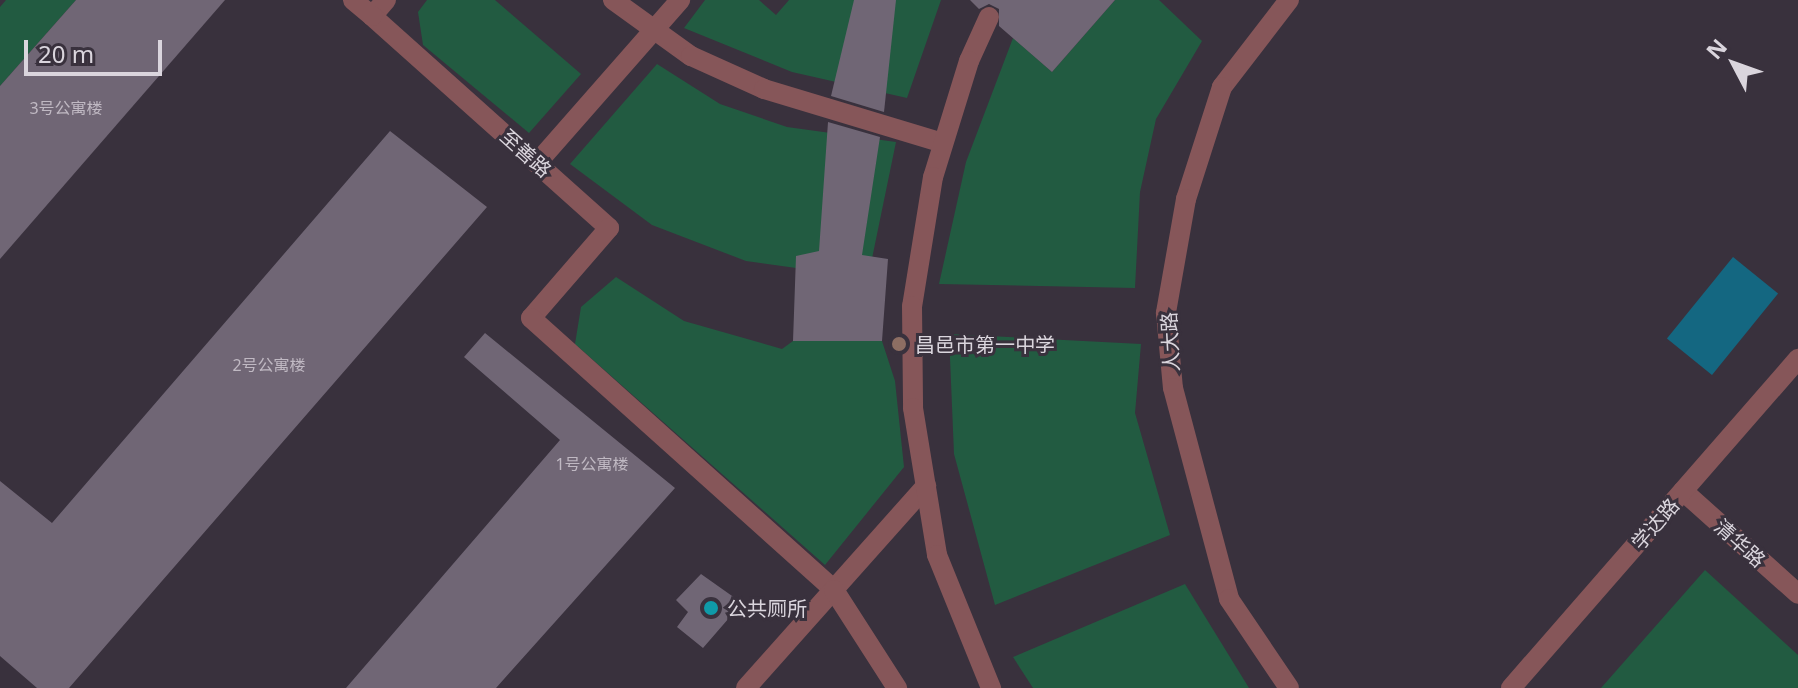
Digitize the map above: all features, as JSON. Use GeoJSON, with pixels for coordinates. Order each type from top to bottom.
{"type":"FeatureCollection","features":[{"type":"Feature","properties":{"kind":"street","name":"至善路"},"geometry":{"type":"LineString","coordinates":[[353,0],[379,8],[537,163],[609,228],[531,318],[834,590]]}},
{"type":"Feature","properties":{"kind":"street"},"geometry":{"type":"LineString","coordinates":[[613,0],[691,56],[764,89],[943,143]]}},
{"type":"Feature","properties":{"kind":"street"},"geometry":{"type":"LineString","coordinates":[[537,163],[680,0]]}},
{"type":"Feature","properties":{"kind":"street","name":"人大路"},"geometry":{"type":"LineString","coordinates":[[1289,0],[1222,87],[1186,199],[1166,313],[1173,388],[1229,599],[1289,688]]}},
{"type":"Feature","properties":{"kind":"street"},"geometry":{"type":"LineString","coordinates":[[989,17],[943,143],[912,306],[913,408],[937,555],[991,688]]}},
{"type":"Feature","properties":{"kind":"street","name":"学达路"},"geometry":{"type":"LineString","coordinates":[[1511,688],[1798,359]]}},
{"type":"Feature","properties":{"kind":"street"},"geometry":{"type":"LineString","coordinates":[[746,688],[926,486]]}},
{"type":"Feature","properties":{"kind":"street","name":"清华路"},"geometry":{"type":"LineString","coordinates":[[1683,491],[1798,594]]}},
{"type":"Feature","properties":{"kind":"street"},"geometry":{"type":"LineString","coordinates":[[834,590],[897,688]]}},
{"type":"Feature","properties":{"kind":"green space"},"geometry":{"type":"Polygon","coordinates":[[[6,0],[76,0],[0,86],[0,7],[6,0]]]}},
{"type":"Feature","properties":{"kind":"green space"},"geometry":{"type":"Polygon","coordinates":[[[427,0],[495,0],[581,74],[529,133],[423,45],[418,12],[427,0]]]}},
{"type":"Feature","properties":{"kind":"green space"},"geometry":{"type":"Polygon","coordinates":[[[705,0],[759,0],[776,15],[789,0],[941,0],[907,98],[792,72],[684,28],[705,0]]]}},
{"type":"Feature","properties":{"kind":"green space"},"geometry":{"type":"Polygon","coordinates":[[[1115,0],[1159,0],[1202,41],[1156,119],[1140,192],[1135,288],[939,284],[966,162],[1013,38],[1052,72],[1115,0]]]}},
{"type":"Feature","properties":{"kind":"green space"},"geometry":{"type":"Polygon","coordinates":[[[657,64],[720,104],[787,127],[896,142],[868,278],[746,261],[652,225],[570,164],[657,64]]]}},
{"type":"Feature","properties":{"kind":"green space"},"geometry":{"type":"Polygon","coordinates":[[[616,277],[684,321],[782,349],[793,341],[882,341],[895,381],[904,467],[825,565],[575,344],[581,307],[616,277]]]}},
{"type":"Feature","properties":{"kind":"green space"},"geometry":{"type":"Polygon","coordinates":[[[949,334],[1141,344],[1135,413],[1170,535],[995,605],[954,454],[949,334]]]}},
{"type":"Feature","properties":{"kind":"green space"},"geometry":{"type":"Polygon","coordinates":[[[1705,570],[1798,655],[1798,688],[1601,688],[1705,570]]]}},
{"type":"Feature","properties":{"kind":"green space"},"geometry":{"type":"Polygon","coordinates":[[[1185,584],[1249,688],[1033,688],[1013,657],[1185,584]]]}},
{"type":"Feature","properties":{"kind":"water"},"geometry":{"type":"Polygon","coordinates":[[[1733,257],[1778,294],[1712,375],[1667,339],[1733,257]]]}},
{"type":"Feature","properties":{"kind":"building"},"geometry":{"type":"Polygon","coordinates":[[[76,0],[225,0],[0,259],[0,86],[76,0]]]}},
{"type":"Feature","properties":{"kind":"building"},"geometry":{"type":"Polygon","coordinates":[[[854,0],[896,0],[884,112],[831,96],[854,0]]]}},
{"type":"Feature","properties":{"kind":"building"},"geometry":{"type":"Polygon","coordinates":[[[970,0],[1115,0],[1052,72],[999,26],[999,9],[989,4],[979,9],[970,0]]]}},
{"type":"Feature","properties":{"kind":"building"},"geometry":{"type":"Polygon","coordinates":[[[828,122],[880,137],[862,255],[888,259],[882,341],[793,341],[796,256],[819,251],[828,122]]]}},
{"type":"Feature","properties":{"kind":"building"},"geometry":{"type":"Polygon","coordinates":[[[390,131],[487,207],[69,688],[37,688],[0,656],[0,481],[52,523],[390,131]]]}},
{"type":"Feature","properties":{"kind":"building"},"geometry":{"type":"Polygon","coordinates":[[[485,333],[675,488],[496,688],[346,688],[560,440],[464,357],[485,333]]]}},
{"type":"Feature","properties":{"kind":"building","name":"公共厕所"},"geometry":{"type":"Polygon","coordinates":[[[701,574],[742,603],[703,648],[677,627],[688,612],[676,600],[701,574]]]}},
{"type":"Feature","properties":{"kind":"place","name":"昌邑市第一中学"},"geometry":{"type":"Point","coordinates":[899,344]}},
{"type":"Feature","properties":{"kind":"place","name":"公共厕所"},"geometry":{"type":"Point","coordinates":[711,608]}}]}
